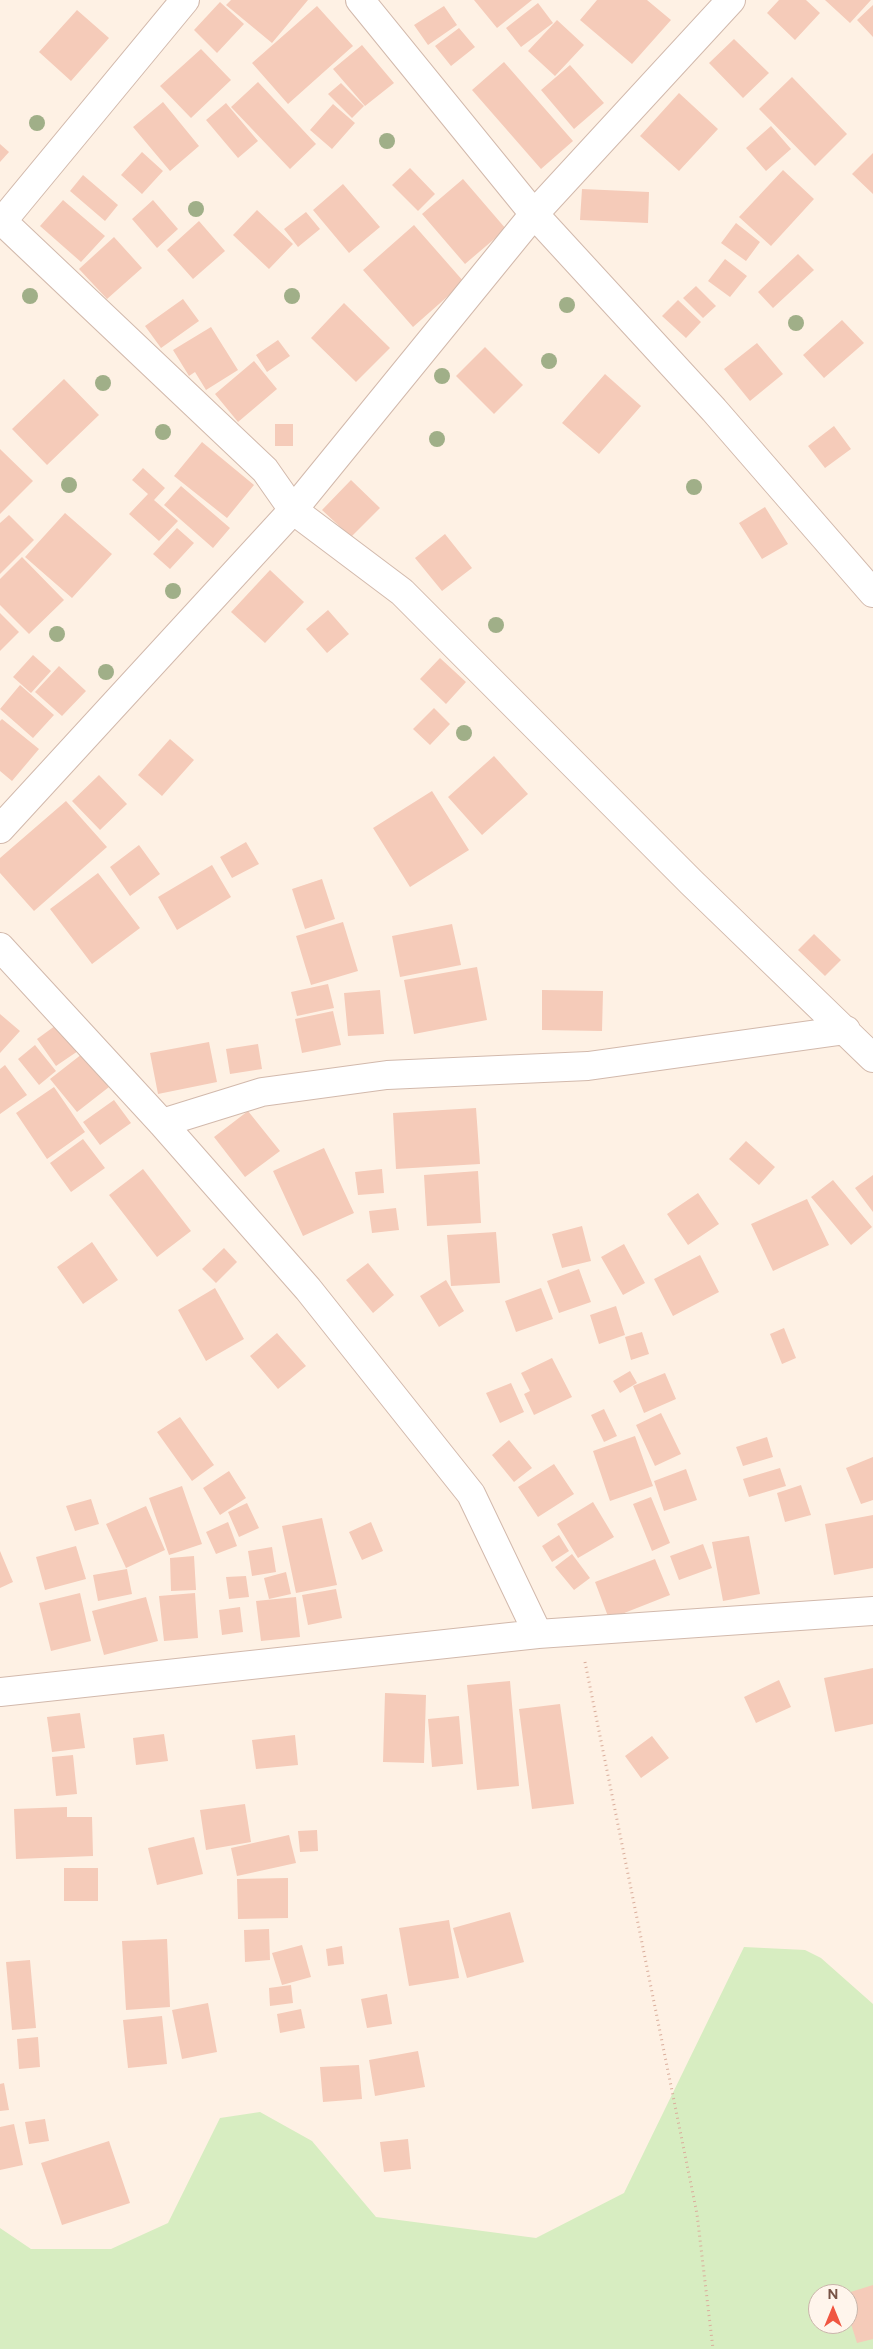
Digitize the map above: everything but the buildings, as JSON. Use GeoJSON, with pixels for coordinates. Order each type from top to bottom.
{"type":"FeatureCollection","features":[{"type":"Feature","properties":{"kind":"street"},"geometry":{"type":"LineString","coordinates":[[185,0],[1,221],[265,470],[294,510],[402,592],[692,883],[873,1058]]}},
{"type":"Feature","properties":{"kind":"street"},"geometry":{"type":"LineString","coordinates":[[360,0],[534,214],[714,410],[873,593]]}},
{"type":"Feature","properties":{"kind":"street"},"geometry":{"type":"LineString","coordinates":[[0,829],[294,510],[534,214],[731,0]]}},
{"type":"Feature","properties":{"kind":"street"},"geometry":{"type":"LineString","coordinates":[[0,947],[162,1123],[308,1289],[471,1494],[538,1634]]}},
{"type":"Feature","properties":{"kind":"street"},"geometry":{"type":"LineString","coordinates":[[162,1123],[262,1092],[378,1076],[588,1066],[846,1030]]}},
{"type":"Feature","properties":{"kind":"street"},"geometry":{"type":"LineString","coordinates":[[0,1692],[538,1634],[873,1611]]}},
{"type":"Feature","properties":{"kind":"path"},"geometry":{"type":"LineString","coordinates":[[579,1631],[697,2214],[713,2349]]}},
{"type":"Feature","properties":{"kind":"green space"},"geometry":{"type":"Polygon","coordinates":[[[744,1947],[805,1950],[821,1958],[873,2004],[873,2349],[0,2349],[0,2228],[31,2249],[111,2249],[168,2223],[220,2118],[260,2112],[312,2141],[376,2217],[536,2238],[624,2193],[744,1947]]]}}]}
